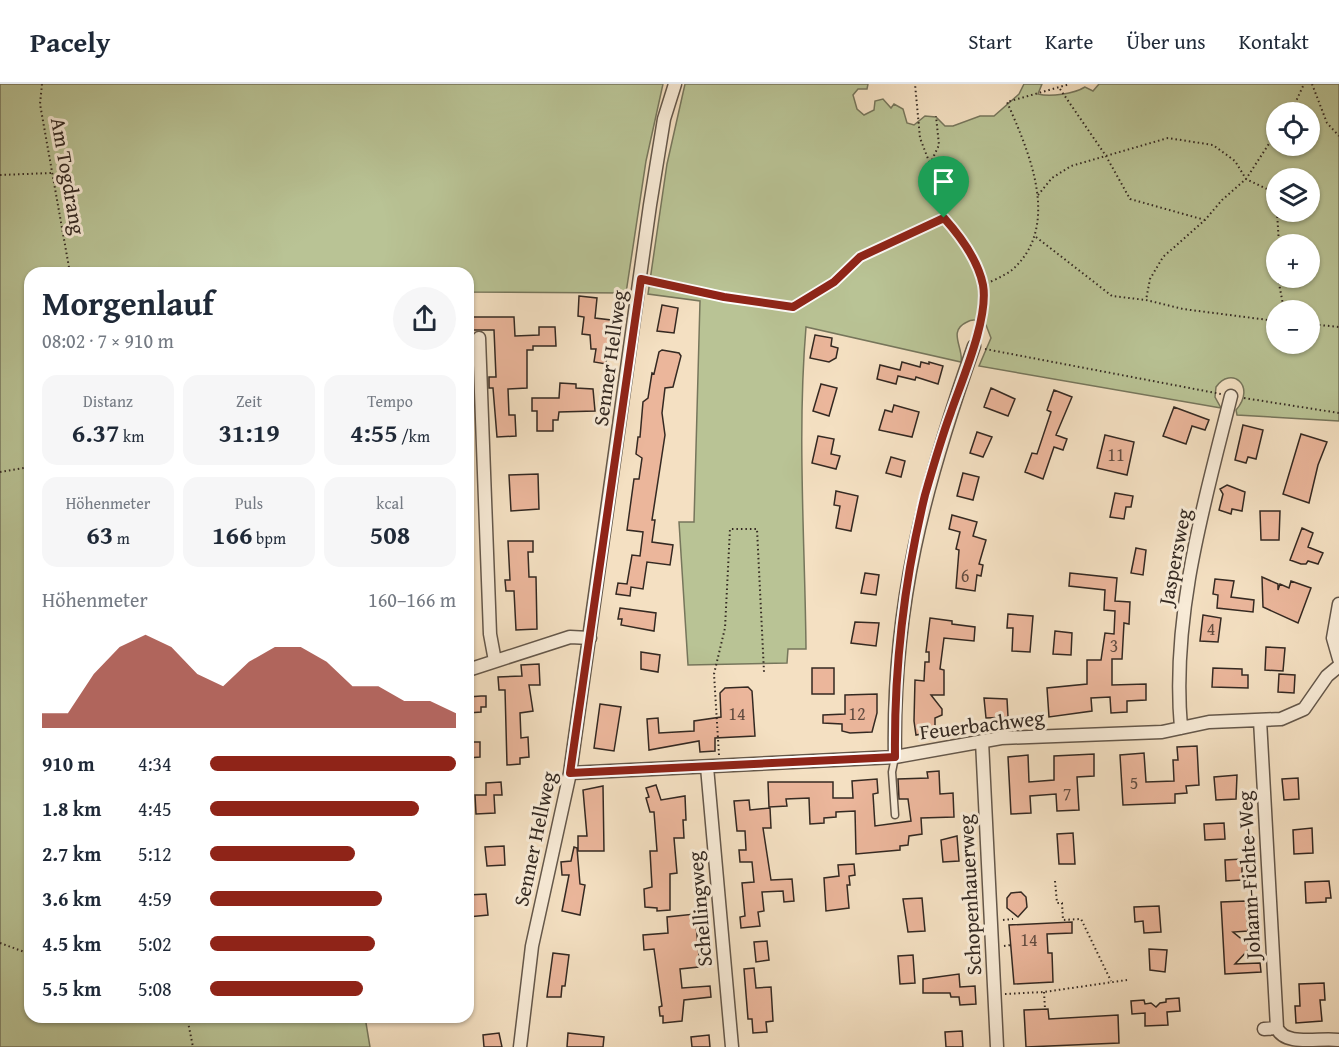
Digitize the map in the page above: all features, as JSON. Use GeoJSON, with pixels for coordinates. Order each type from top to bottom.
{"type":"FeatureCollection","features":[{"type":"Feature","properties":{"kind":"street","name":"Senner Hellweg"},"geometry":{"type":"LineString","coordinates":[[520,1047],[532,946],[570,773],[664,119],[675,84]]}},
{"type":"Feature","properties":{"kind":"street"},"geometry":{"type":"LineString","coordinates":[[479,338],[490,634],[495,661]]}},
{"type":"Feature","properties":{"kind":"street"},"geometry":{"type":"LineString","coordinates":[[895,757],[897,669],[911,561],[935,458],[974,346]]}},
{"type":"Feature","properties":{"kind":"street","name":"Jaspersweg"},"geometry":{"type":"LineString","coordinates":[[1181,728],[1178,672],[1184,606],[1210,480],[1231,396]]}},
{"type":"Feature","properties":{"kind":"street"},"geometry":{"type":"LineString","coordinates":[[1339,604],[1333,638],[1339,659]]}},
{"type":"Feature","properties":{"kind":"street"},"geometry":{"type":"LineString","coordinates":[[474,668],[570,637],[590,639]]}},
{"type":"Feature","properties":{"kind":"street","name":"Feuerbachweg"},"geometry":{"type":"LineString","coordinates":[[570,773],[895,757],[982,741],[1023,737],[1162,732],[1209,722],[1281,719],[1304,709],[1326,676],[1339,666]]}},
{"type":"Feature","properties":{"kind":"street","name":"Johann-Fichte-Weg"},"geometry":{"type":"LineString","coordinates":[[1260,720],[1270,1028],[1288,1040],[1339,1040]]}},
{"type":"Feature","properties":{"kind":"street","name":"Schopenhauerweg"},"geometry":{"type":"LineString","coordinates":[[982,741],[997,1047]]}},
{"type":"Feature","properties":{"kind":"street","name":"Schellingweg"},"geometry":{"type":"LineString","coordinates":[[713,767],[732,1047]]}},
{"type":"Feature","properties":{"kind":"lane"},"geometry":{"type":"LineString","coordinates":[[895,757],[892,772],[895,815]]}},
{"type":"Feature","properties":{"kind":"path","name":"Am Togdrang"},"geometry":{"type":"LineString","coordinates":[[42,84],[40,104],[69,267]]}},
{"type":"Feature","properties":{"kind":"path"},"geometry":{"type":"LineString","coordinates":[[915,84],[920,138],[930,164],[944,218],[974,260],[983,285],[974,346],[1231,396],[1339,413]]}},
{"type":"Feature","properties":{"kind":"path"},"geometry":{"type":"LineString","coordinates":[[983,285],[1012,270],[1036,237],[1038,195],[1031,156],[1007,102],[1060,89],[1070,84]]}},
{"type":"Feature","properties":{"kind":"path"},"geometry":{"type":"LineString","coordinates":[[1295,102],[1304,84]]}},
{"type":"Feature","properties":{"kind":"path"},"geometry":{"type":"LineString","coordinates":[[1312,84],[1327,123],[1339,136]]}},
{"type":"Feature","properties":{"kind":"path"},"geometry":{"type":"LineString","coordinates":[[1060,89],[1106,156],[1130,199],[1205,220]]}},
{"type":"Feature","properties":{"kind":"path"},"geometry":{"type":"LineString","coordinates":[[930,164],[939,145],[936,116]]}},
{"type":"Feature","properties":{"kind":"path"},"geometry":{"type":"LineString","coordinates":[[1038,195],[1052,178],[1071,166],[1168,138],[1213,145],[1235,160],[1245,179],[1266,189]]}},
{"type":"Feature","properties":{"kind":"path"},"geometry":{"type":"LineString","coordinates":[[1146,300],[1150,279],[1163,257],[1205,220],[1245,179],[1266,148]]}},
{"type":"Feature","properties":{"kind":"path"},"geometry":{"type":"LineString","coordinates":[[0,175],[51,173]]}},
{"type":"Feature","properties":{"kind":"path"},"geometry":{"type":"LineString","coordinates":[[641,279],[724,297],[793,307],[834,282],[860,257],[944,218]]}},
{"type":"Feature","properties":{"kind":"path"},"geometry":{"type":"LineString","coordinates":[[1036,237],[1113,296],[1146,300],[1183,309],[1266,320]]}},
{"type":"Feature","properties":{"kind":"path"},"geometry":{"type":"LineString","coordinates":[[1320,325],[1339,327]]}},
{"type":"Feature","properties":{"kind":"path"},"geometry":{"type":"LineString","coordinates":[[0,472],[24,468]]}},
{"type":"Feature","properties":{"kind":"path"},"geometry":{"type":"LineString","coordinates":[[713,767],[714,674],[725,628],[730,529],[757,529],[764,672]]}},
{"type":"Feature","properties":{"kind":"path"},"geometry":{"type":"LineString","coordinates":[[1055,881],[1057,903],[1062,903],[1064,922],[1082,919],[1111,981]]}},
{"type":"Feature","properties":{"kind":"path"},"geometry":{"type":"LineString","coordinates":[[0,943],[24,952]]}},
{"type":"Feature","properties":{"kind":"path"},"geometry":{"type":"LineString","coordinates":[[995,995],[1044,992],[1127,980]]}},
{"type":"Feature","properties":{"kind":"path"},"geometry":{"type":"LineString","coordinates":[[1044,992],[1045,1009]]}},
{"type":"Feature","properties":{"kind":"path"},"geometry":{"type":"LineString","coordinates":[[188,1023],[193,1047]]}},
{"type":"Feature","properties":{"kind":"green space"},"geometry":{"type":"Polygon","coordinates":[[[0,84],[663,84],[646,161],[626,293],[474,292],[474,267],[24,267],[24,1023],[366,1023],[370,1047],[0,1047],[0,84]]]}},
{"type":"Feature","properties":{"kind":"green space"},"geometry":{"type":"Polygon","coordinates":[[[685,84],[868,84],[867,89],[858,89],[853,95],[857,109],[864,115],[874,110],[875,101],[883,99],[891,108],[894,104],[903,109],[907,123],[914,125],[925,116],[936,117],[945,126],[953,126],[980,116],[994,116],[1019,94],[1024,84],[1042,84],[1038,94],[1049,95],[1068,93],[1085,87],[1093,91],[1099,84],[1339,84],[1339,421],[1237,415],[1236,410],[1244,393],[1240,381],[1234,378],[1222,381],[1216,387],[1215,397],[1221,408],[979,366],[991,338],[986,325],[977,320],[967,322],[958,330],[961,362],[806,327],[802,448],[806,649],[788,649],[787,663],[688,665],[679,522],[694,522],[700,301],[648,294],[667,164],[685,84]]]}},
{"type":"Feature","properties":{"kind":"building"},"geometry":{"type":"Polygon","coordinates":[[[579,296],[597,298],[595,318],[611,320],[606,364],[594,362],[596,349],[591,349],[590,335],[582,334],[584,317],[578,316],[579,296]]]}},
{"type":"Feature","properties":{"kind":"building"},"geometry":{"type":"Polygon","coordinates":[[[662,305],[678,308],[674,333],[657,331],[662,305]]]}},
{"type":"Feature","properties":{"kind":"building"},"geometry":{"type":"Polygon","coordinates":[[[474,317],[514,317],[515,336],[539,335],[539,327],[555,327],[556,346],[533,346],[533,350],[527,350],[527,388],[508,389],[509,415],[515,415],[516,436],[497,437],[493,388],[489,388],[489,377],[496,377],[494,330],[474,330],[474,317]]]}},
{"type":"Feature","properties":{"kind":"building"},"geometry":{"type":"Polygon","coordinates":[[[815,335],[832,338],[831,346],[838,348],[836,358],[829,362],[810,358],[815,335]]]}},
{"type":"Feature","properties":{"kind":"building"},"geometry":{"type":"Polygon","coordinates":[[[662,350],[679,353],[681,356],[673,387],[665,388],[662,413],[665,435],[652,520],[655,520],[652,542],[673,545],[670,565],[647,562],[643,589],[631,587],[630,596],[616,594],[618,583],[627,584],[632,555],[640,556],[643,532],[627,530],[634,479],[639,479],[642,458],[636,454],[643,402],[648,398],[652,373],[654,374],[659,352],[662,350]]]}},
{"type":"Feature","properties":{"kind":"building"},"geometry":{"type":"Polygon","coordinates":[[[902,362],[920,367],[921,362],[943,366],[938,384],[916,377],[915,380],[898,376],[896,384],[877,379],[880,365],[900,370],[902,362]]]}},
{"type":"Feature","properties":{"kind":"building"},"geometry":{"type":"Polygon","coordinates":[[[560,383],[576,384],[576,388],[593,389],[595,411],[559,412],[558,420],[553,420],[553,431],[537,431],[537,411],[532,411],[532,398],[559,398],[560,383]]]}},
{"type":"Feature","properties":{"kind":"building"},"geometry":{"type":"Polygon","coordinates":[[[821,384],[837,388],[829,416],[813,411],[821,384]]]}},
{"type":"Feature","properties":{"kind":"building"},"geometry":{"type":"Polygon","coordinates":[[[991,388],[1015,399],[1008,416],[984,407],[991,388]]]}},
{"type":"Feature","properties":{"kind":"building"},"geometry":{"type":"Polygon","coordinates":[[[1054,390],[1072,397],[1056,435],[1067,439],[1063,450],[1054,447],[1043,479],[1025,472],[1032,453],[1037,454],[1051,412],[1047,410],[1054,390]]]}},
{"type":"Feature","properties":{"kind":"building"},"geometry":{"type":"Polygon","coordinates":[[[894,405],[919,412],[912,437],[879,430],[885,410],[892,412],[894,405]]]}},
{"type":"Feature","properties":{"kind":"building"},"geometry":{"type":"Polygon","coordinates":[[[1174,407],[1209,420],[1205,430],[1192,426],[1186,444],[1163,436],[1174,407]]]}},
{"type":"Feature","properties":{"kind":"building"},"geometry":{"type":"Polygon","coordinates":[[[1243,425],[1263,430],[1256,459],[1248,457],[1246,463],[1235,460],[1243,425]]]}},
{"type":"Feature","properties":{"kind":"building"},"geometry":{"type":"Polygon","coordinates":[[[977,432],[992,437],[983,457],[970,453],[977,432]]]}},
{"type":"Feature","properties":{"kind":"building"},"geometry":{"type":"Polygon","coordinates":[[[1301,434],[1327,442],[1318,465],[1309,503],[1283,494],[1301,434]]]}},
{"type":"Feature","properties":{"kind":"building"},"geometry":{"type":"Polygon","coordinates":[[[1105,435],[1134,442],[1127,475],[1097,468],[1105,435]]]}},
{"type":"Feature","properties":{"kind":"building"},"geometry":{"type":"Polygon","coordinates":[[[818,436],[834,439],[831,454],[840,456],[836,469],[812,463],[818,436]]]}},
{"type":"Feature","properties":{"kind":"building"},"geometry":{"type":"Polygon","coordinates":[[[891,457],[905,461],[901,477],[886,473],[891,457]]]}},
{"type":"Feature","properties":{"kind":"building"},"geometry":{"type":"Polygon","coordinates":[[[963,473],[979,477],[973,500],[957,496],[963,473]]]}},
{"type":"Feature","properties":{"kind":"building"},"geometry":{"type":"Polygon","coordinates":[[[538,474],[539,509],[511,511],[509,475],[538,474]]]}},
{"type":"Feature","properties":{"kind":"building"},"geometry":{"type":"Polygon","coordinates":[[[1227,485],[1245,492],[1242,511],[1232,509],[1231,514],[1219,510],[1223,494],[1220,489],[1227,485]]]}},
{"type":"Feature","properties":{"kind":"building"},"geometry":{"type":"Polygon","coordinates":[[[836,491],[858,496],[851,531],[836,528],[840,506],[834,505],[836,491]]]}},
{"type":"Feature","properties":{"kind":"building"},"geometry":{"type":"Polygon","coordinates":[[[1115,493],[1133,496],[1131,507],[1126,507],[1124,519],[1110,517],[1115,493]]]}},
{"type":"Feature","properties":{"kind":"building"},"geometry":{"type":"Polygon","coordinates":[[[1260,511],[1280,511],[1279,540],[1261,540],[1260,511]]]}},
{"type":"Feature","properties":{"kind":"building"},"geometry":{"type":"Polygon","coordinates":[[[952,515],[977,522],[973,536],[986,540],[979,564],[983,565],[981,576],[977,575],[975,591],[956,588],[959,550],[956,549],[960,532],[949,529],[952,515]]]}},
{"type":"Feature","properties":{"kind":"building"},"geometry":{"type":"Polygon","coordinates":[[[1302,528],[1313,533],[1308,547],[1323,553],[1318,564],[1308,561],[1306,564],[1301,564],[1290,560],[1302,528]]]}},
{"type":"Feature","properties":{"kind":"building"},"geometry":{"type":"Polygon","coordinates":[[[508,541],[533,541],[533,552],[528,552],[529,577],[536,577],[537,629],[516,630],[514,591],[506,591],[505,580],[510,580],[508,541]]]}},
{"type":"Feature","properties":{"kind":"building"},"geometry":{"type":"Polygon","coordinates":[[[1136,548],[1146,550],[1143,575],[1131,573],[1136,548]]]}},
{"type":"Feature","properties":{"kind":"building"},"geometry":{"type":"Polygon","coordinates":[[[865,573],[879,575],[876,595],[861,593],[865,573]]]}},
{"type":"Feature","properties":{"kind":"building"},"geometry":{"type":"Polygon","coordinates":[[[1070,573],[1117,578],[1115,601],[1130,602],[1129,624],[1124,623],[1122,659],[1112,659],[1112,685],[1146,684],[1146,700],[1127,701],[1127,712],[1111,713],[1110,697],[1091,698],[1092,711],[1049,717],[1047,688],[1087,684],[1087,660],[1101,660],[1105,633],[1114,634],[1115,611],[1104,610],[1105,590],[1069,586],[1070,573]]]}},
{"type":"Feature","properties":{"kind":"building"},"geometry":{"type":"Polygon","coordinates":[[[1262,577],[1278,584],[1278,590],[1280,584],[1289,588],[1291,581],[1311,588],[1298,623],[1263,607],[1262,577]]]}},
{"type":"Feature","properties":{"kind":"building"},"geometry":{"type":"Polygon","coordinates":[[[1215,579],[1234,581],[1231,597],[1254,600],[1253,612],[1217,608],[1218,595],[1213,594],[1215,579]]]}},
{"type":"Feature","properties":{"kind":"building"},"geometry":{"type":"Polygon","coordinates":[[[620,608],[656,613],[654,631],[621,625],[622,619],[618,619],[620,608]]]}},
{"type":"Feature","properties":{"kind":"building"},"geometry":{"type":"Polygon","coordinates":[[[1008,614],[1033,616],[1030,652],[1012,651],[1013,628],[1007,628],[1008,614]]]}},
{"type":"Feature","properties":{"kind":"building"},"geometry":{"type":"Polygon","coordinates":[[[1203,615],[1221,618],[1218,642],[1200,641],[1203,615]]]}},
{"type":"Feature","properties":{"kind":"building"},"geometry":{"type":"Polygon","coordinates":[[[930,618],[975,627],[974,641],[944,638],[940,669],[944,670],[944,695],[931,695],[942,709],[942,715],[935,718],[935,731],[916,735],[915,680],[924,681],[925,662],[929,662],[929,652],[926,652],[930,618]]]}},
{"type":"Feature","properties":{"kind":"building"},"geometry":{"type":"Polygon","coordinates":[[[855,622],[879,623],[876,646],[851,643],[855,622]]]}},
{"type":"Feature","properties":{"kind":"building"},"geometry":{"type":"Polygon","coordinates":[[[1055,631],[1072,633],[1071,655],[1053,654],[1055,631]]]}},
{"type":"Feature","properties":{"kind":"building"},"geometry":{"type":"Polygon","coordinates":[[[1266,647],[1285,648],[1283,671],[1265,670],[1266,647]]]}},
{"type":"Feature","properties":{"kind":"building"},"geometry":{"type":"Polygon","coordinates":[[[641,652],[660,655],[658,672],[641,669],[641,652]]]}},
{"type":"Feature","properties":{"kind":"building"},"geometry":{"type":"Polygon","coordinates":[[[539,664],[540,685],[529,685],[533,711],[520,713],[521,738],[528,737],[529,757],[520,758],[520,764],[507,765],[505,690],[499,690],[498,677],[522,676],[521,665],[539,664]]]}},
{"type":"Feature","properties":{"kind":"building"},"geometry":{"type":"Polygon","coordinates":[[[812,668],[834,668],[834,694],[812,694],[812,668]]]}},
{"type":"Feature","properties":{"kind":"building"},"geometry":{"type":"Polygon","coordinates":[[[1213,668],[1242,669],[1242,675],[1248,675],[1248,688],[1212,687],[1213,668]]]}},
{"type":"Feature","properties":{"kind":"building"},"geometry":{"type":"Polygon","coordinates":[[[1279,674],[1295,675],[1294,693],[1278,692],[1279,674]]]}},
{"type":"Feature","properties":{"kind":"building"},"geometry":{"type":"Polygon","coordinates":[[[748,687],[752,691],[755,736],[715,738],[715,751],[700,752],[699,741],[649,750],[647,719],[658,718],[659,733],[694,731],[694,721],[721,717],[720,693],[725,688],[748,687]]]}},
{"type":"Feature","properties":{"kind":"building"},"geometry":{"type":"Polygon","coordinates":[[[877,694],[877,713],[872,732],[850,733],[842,731],[842,724],[823,723],[823,715],[845,714],[845,695],[877,694]]]}},
{"type":"Feature","properties":{"kind":"building"},"geometry":{"type":"Polygon","coordinates":[[[486,696],[486,707],[481,707],[481,712],[474,713],[474,697],[486,696]]]}},
{"type":"Feature","properties":{"kind":"building"},"geometry":{"type":"Polygon","coordinates":[[[984,698],[1007,699],[1008,717],[986,718],[984,698]]]}},
{"type":"Feature","properties":{"kind":"building"},"geometry":{"type":"Polygon","coordinates":[[[600,704],[621,707],[614,751],[594,748],[600,704]]]}},
{"type":"Feature","properties":{"kind":"building"},"geometry":{"type":"Polygon","coordinates":[[[474,742],[480,742],[480,757],[474,758],[474,742]]]}},
{"type":"Feature","properties":{"kind":"building"},"geometry":{"type":"Polygon","coordinates":[[[1197,746],[1199,785],[1186,786],[1187,793],[1175,794],[1175,803],[1123,805],[1120,755],[1144,753],[1146,782],[1174,781],[1173,760],[1178,760],[1177,747],[1197,746]]]}},
{"type":"Feature","properties":{"kind":"building"},"geometry":{"type":"Polygon","coordinates":[[[1094,754],[1094,776],[1077,777],[1079,810],[1057,811],[1056,794],[1030,796],[1031,813],[1011,814],[1008,757],[1028,755],[1029,782],[1054,780],[1054,756],[1094,754]]]}},
{"type":"Feature","properties":{"kind":"building"},"geometry":{"type":"Polygon","coordinates":[[[939,771],[940,794],[953,793],[954,817],[921,818],[922,834],[909,836],[908,845],[900,846],[900,850],[856,854],[855,811],[836,812],[836,817],[824,818],[824,823],[810,824],[809,798],[786,799],[787,806],[769,807],[768,782],[833,782],[833,798],[853,798],[852,781],[877,779],[878,793],[873,794],[875,826],[911,821],[908,799],[899,799],[898,779],[928,778],[927,772],[939,771]]]}},
{"type":"Feature","properties":{"kind":"building"},"geometry":{"type":"Polygon","coordinates":[[[1237,775],[1236,799],[1216,800],[1214,777],[1237,775]]]}},
{"type":"Feature","properties":{"kind":"building"},"geometry":{"type":"Polygon","coordinates":[[[1298,778],[1299,799],[1284,800],[1282,779],[1298,778]]]}},
{"type":"Feature","properties":{"kind":"building"},"geometry":{"type":"Polygon","coordinates":[[[501,782],[502,795],[494,795],[495,813],[476,814],[475,795],[486,795],[486,783],[501,782]]]}},
{"type":"Feature","properties":{"kind":"building"},"geometry":{"type":"Polygon","coordinates":[[[656,785],[661,800],[685,796],[686,820],[683,820],[684,838],[674,838],[677,873],[670,874],[670,910],[657,911],[657,908],[645,907],[644,889],[652,887],[650,851],[657,851],[654,812],[650,812],[646,788],[656,785]]]}},
{"type":"Feature","properties":{"kind":"building"},"geometry":{"type":"Polygon","coordinates":[[[603,786],[604,851],[578,851],[578,836],[587,836],[583,790],[603,786]]]}},
{"type":"Feature","properties":{"kind":"building"},"geometry":{"type":"Polygon","coordinates":[[[749,800],[750,810],[770,808],[771,828],[763,828],[771,880],[792,879],[794,901],[784,902],[783,891],[762,892],[764,911],[758,912],[760,926],[741,928],[740,917],[745,916],[742,883],[754,882],[752,862],[740,862],[739,850],[746,850],[745,831],[737,831],[734,801],[749,800]]]}},
{"type":"Feature","properties":{"kind":"building"},"geometry":{"type":"Polygon","coordinates":[[[1224,823],[1225,839],[1205,840],[1204,824],[1224,823]]]}},
{"type":"Feature","properties":{"kind":"building"},"geometry":{"type":"Polygon","coordinates":[[[1312,828],[1313,853],[1294,854],[1293,830],[1312,828]]]}},
{"type":"Feature","properties":{"kind":"building"},"geometry":{"type":"Polygon","coordinates":[[[1073,833],[1075,864],[1059,864],[1057,834],[1073,833]]]}},
{"type":"Feature","properties":{"kind":"building"},"geometry":{"type":"Polygon","coordinates":[[[957,836],[959,861],[943,862],[941,840],[957,836]]]}},
{"type":"Feature","properties":{"kind":"building"},"geometry":{"type":"Polygon","coordinates":[[[504,846],[505,865],[487,866],[485,847],[504,846]]]}},
{"type":"Feature","properties":{"kind":"building"},"geometry":{"type":"Polygon","coordinates":[[[574,847],[577,848],[580,884],[585,885],[580,915],[562,911],[569,875],[562,875],[561,862],[571,861],[574,847]]]}},
{"type":"Feature","properties":{"kind":"building"},"geometry":{"type":"Polygon","coordinates":[[[1242,859],[1242,880],[1226,881],[1225,860],[1242,859]]]}},
{"type":"Feature","properties":{"kind":"building"},"geometry":{"type":"Polygon","coordinates":[[[854,864],[855,875],[849,876],[850,885],[847,885],[849,908],[826,911],[824,878],[839,876],[838,865],[854,864]]]}},
{"type":"Feature","properties":{"kind":"building"},"geometry":{"type":"Polygon","coordinates":[[[1329,881],[1331,898],[1326,898],[1326,902],[1306,903],[1305,882],[1329,881]]]}},
{"type":"Feature","properties":{"kind":"building"},"geometry":{"type":"Polygon","coordinates":[[[1021,892],[1026,897],[1027,907],[1018,917],[1007,908],[1007,898],[1011,893],[1021,892]]]}},
{"type":"Feature","properties":{"kind":"building"},"geometry":{"type":"Polygon","coordinates":[[[486,894],[488,915],[474,916],[474,895],[486,894]]]}},
{"type":"Feature","properties":{"kind":"building"},"geometry":{"type":"Polygon","coordinates":[[[922,898],[925,931],[908,932],[903,899],[922,898]]]}},
{"type":"Feature","properties":{"kind":"building"},"geometry":{"type":"Polygon","coordinates":[[[1246,901],[1248,931],[1233,932],[1249,945],[1249,949],[1235,964],[1260,963],[1261,972],[1225,974],[1221,902],[1246,901]]]}},
{"type":"Feature","properties":{"kind":"building"},"geometry":{"type":"Polygon","coordinates":[[[1159,906],[1161,932],[1144,933],[1143,921],[1135,922],[1134,907],[1159,906]]]}},
{"type":"Feature","properties":{"kind":"building"},"geometry":{"type":"Polygon","coordinates":[[[695,914],[699,956],[707,955],[708,966],[680,969],[682,988],[710,986],[711,997],[684,1000],[682,1021],[663,1023],[663,1016],[660,1016],[659,1007],[662,1006],[654,949],[644,950],[643,935],[668,933],[667,917],[695,914]]]}},
{"type":"Feature","properties":{"kind":"building"},"geometry":{"type":"Polygon","coordinates":[[[1072,922],[1072,933],[1047,934],[1048,953],[1052,953],[1053,982],[1014,984],[1009,925],[1072,922]]]}},
{"type":"Feature","properties":{"kind":"building"},"geometry":{"type":"Polygon","coordinates":[[[767,941],[769,960],[756,962],[754,942],[767,941]]]}},
{"type":"Feature","properties":{"kind":"building"},"geometry":{"type":"Polygon","coordinates":[[[1149,949],[1167,950],[1165,972],[1150,970],[1149,949]]]}},
{"type":"Feature","properties":{"kind":"building"},"geometry":{"type":"Polygon","coordinates":[[[553,953],[569,955],[565,986],[562,986],[561,997],[547,997],[553,953]]]}},
{"type":"Feature","properties":{"kind":"building"},"geometry":{"type":"Polygon","coordinates":[[[913,955],[915,983],[900,984],[898,956],[913,955]]]}},
{"type":"Feature","properties":{"kind":"building"},"geometry":{"type":"Polygon","coordinates":[[[754,968],[756,988],[771,987],[773,1021],[766,1022],[767,1032],[753,1033],[752,1019],[748,1019],[744,969],[754,968]]]}},
{"type":"Feature","properties":{"kind":"building"},"geometry":{"type":"Polygon","coordinates":[[[959,974],[960,987],[975,986],[976,1004],[960,1005],[959,997],[951,997],[950,993],[923,993],[923,979],[959,974]]]}},
{"type":"Feature","properties":{"kind":"building"},"geometry":{"type":"Polygon","coordinates":[[[1324,983],[1325,1000],[1320,1000],[1322,1021],[1296,1023],[1295,1006],[1300,1006],[1299,984],[1324,983]]]}},
{"type":"Feature","properties":{"kind":"building"},"geometry":{"type":"Polygon","coordinates":[[[1179,998],[1180,1011],[1167,1012],[1168,1025],[1145,1026],[1145,1013],[1132,1014],[1131,1001],[1144,1000],[1145,1004],[1151,1003],[1156,1007],[1166,1002],[1166,999],[1179,998]]]}},
{"type":"Feature","properties":{"kind":"building"},"geometry":{"type":"Polygon","coordinates":[[[1048,1009],[1049,1019],[1118,1015],[1119,1043],[1026,1047],[1024,1010],[1048,1009]]]}},
{"type":"Feature","properties":{"kind":"building"},"geometry":{"type":"Polygon","coordinates":[[[962,1031],[963,1047],[946,1047],[945,1032],[962,1031]]]}},
{"type":"Feature","properties":{"kind":"building"},"geometry":{"type":"Polygon","coordinates":[[[499,1033],[502,1047],[484,1047],[483,1035],[499,1033]]]}},
{"type":"Feature","properties":{"kind":"building"},"geometry":{"type":"Polygon","coordinates":[[[568,1033],[604,1037],[603,1047],[567,1047],[568,1033]]]}},
{"type":"Feature","properties":{"kind":"building"},"geometry":{"type":"Polygon","coordinates":[[[709,1035],[710,1047],[692,1047],[691,1037],[709,1035]]]}},
{"type":"Feature","properties":{"kind":"route"},"geometry":{"type":"LineString","coordinates":[[944,218],[957,232],[974,260],[983,285],[982,304],[974,346],[935,458],[913,550],[905,594],[897,669],[894,712],[895,757],[570,773],[641,279],[664,282],[724,297],[793,307],[834,282],[860,257],[944,218]]}}]}
